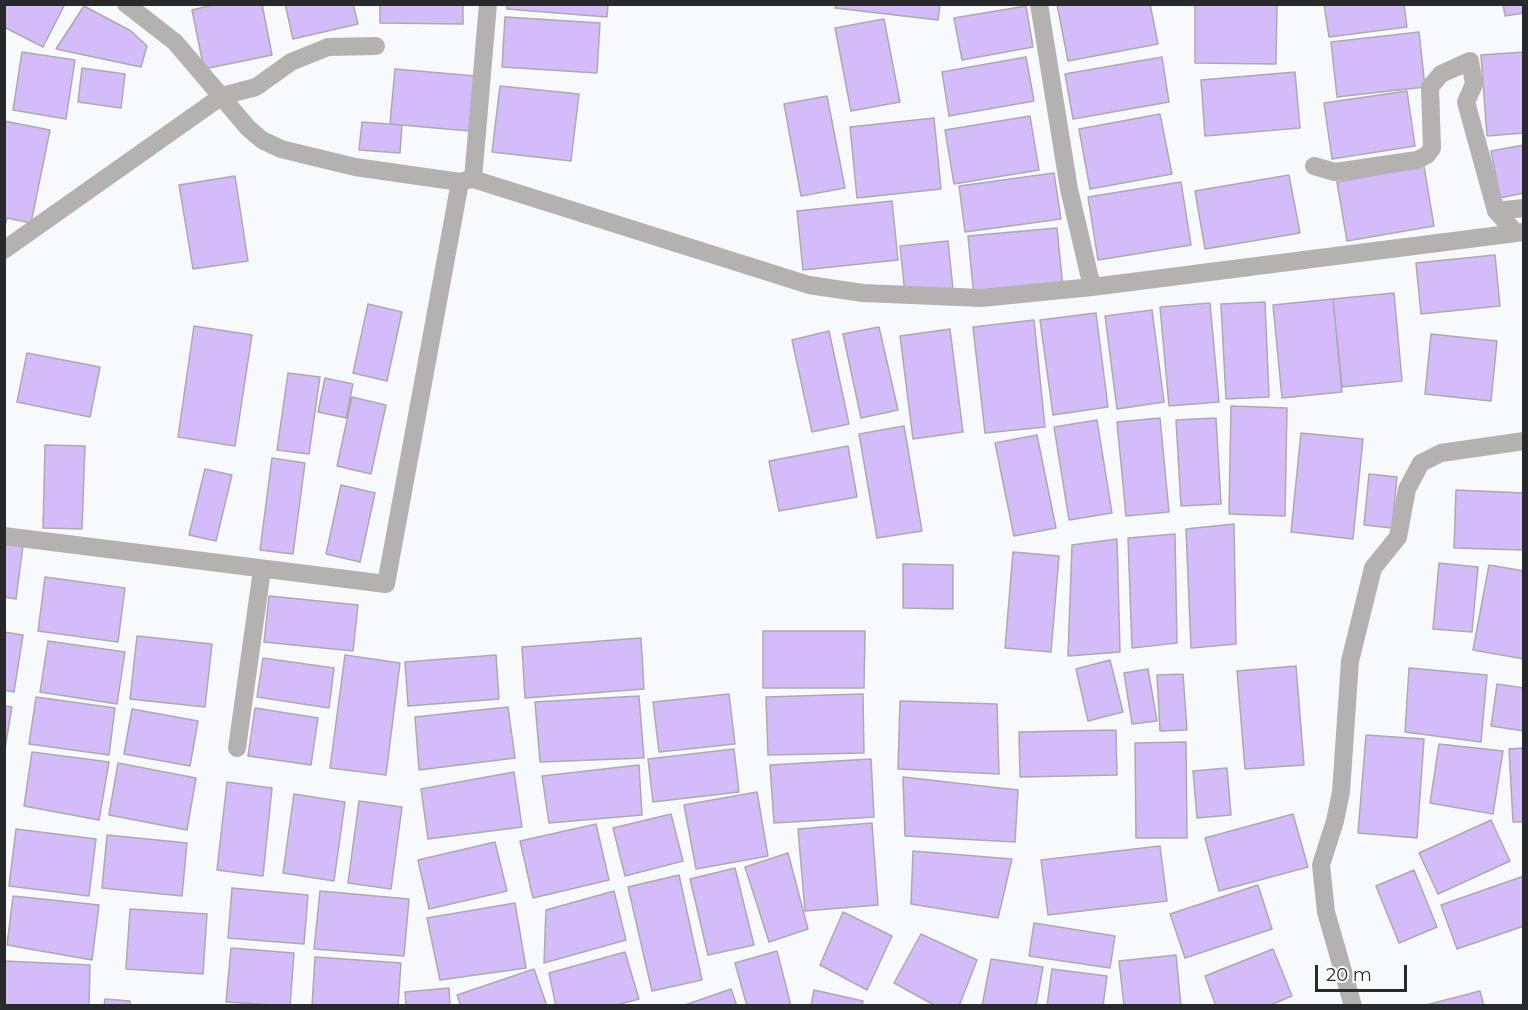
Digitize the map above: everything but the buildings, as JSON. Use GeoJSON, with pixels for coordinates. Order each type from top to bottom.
{"type":"FeatureCollection","features":[{"type":"Feature","properties":{"kind":"street"},"geometry":{"type":"LineString","coordinates":[[126,4],[176,42],[248,128],[262,140],[281,149],[355,167],[466,181],[809,285],[839,291],[981,298],[1092,287],[1520,232]]}},
{"type":"Feature","properties":{"kind":"street"},"geometry":{"type":"LineString","coordinates":[[4,536],[382,585],[388,582],[466,181],[488,4]]}},
{"type":"Feature","properties":{"kind":"street"},"geometry":{"type":"LineString","coordinates":[[1039,4],[1069,189],[1092,287]]}},
{"type":"Feature","properties":{"kind":"street"},"geometry":{"type":"LineString","coordinates":[[4,250],[222,96],[237,94],[256,87],[291,62],[328,47],[376,46]]}},
{"type":"Feature","properties":{"kind":"street"},"geometry":{"type":"LineString","coordinates":[[1314,166],[1335,172],[1417,160],[1427,155],[1432,148],[1430,87],[1434,79],[1441,74],[1470,61],[1474,84],[1466,102],[1496,211],[1520,232]]}},
{"type":"Feature","properties":{"kind":"street"},"geometry":{"type":"LineString","coordinates":[[1496,211],[1524,208]]}},
{"type":"Feature","properties":{"kind":"street"},"geometry":{"type":"LineString","coordinates":[[1353,1005],[1326,912],[1321,865],[1339,802],[1350,661],[1373,568],[1398,537],[1407,489],[1421,463],[1441,453],[1524,441]]}},
{"type":"Feature","properties":{"kind":"street"},"geometry":{"type":"LineString","coordinates":[[237,748],[262,570]]}}]}
